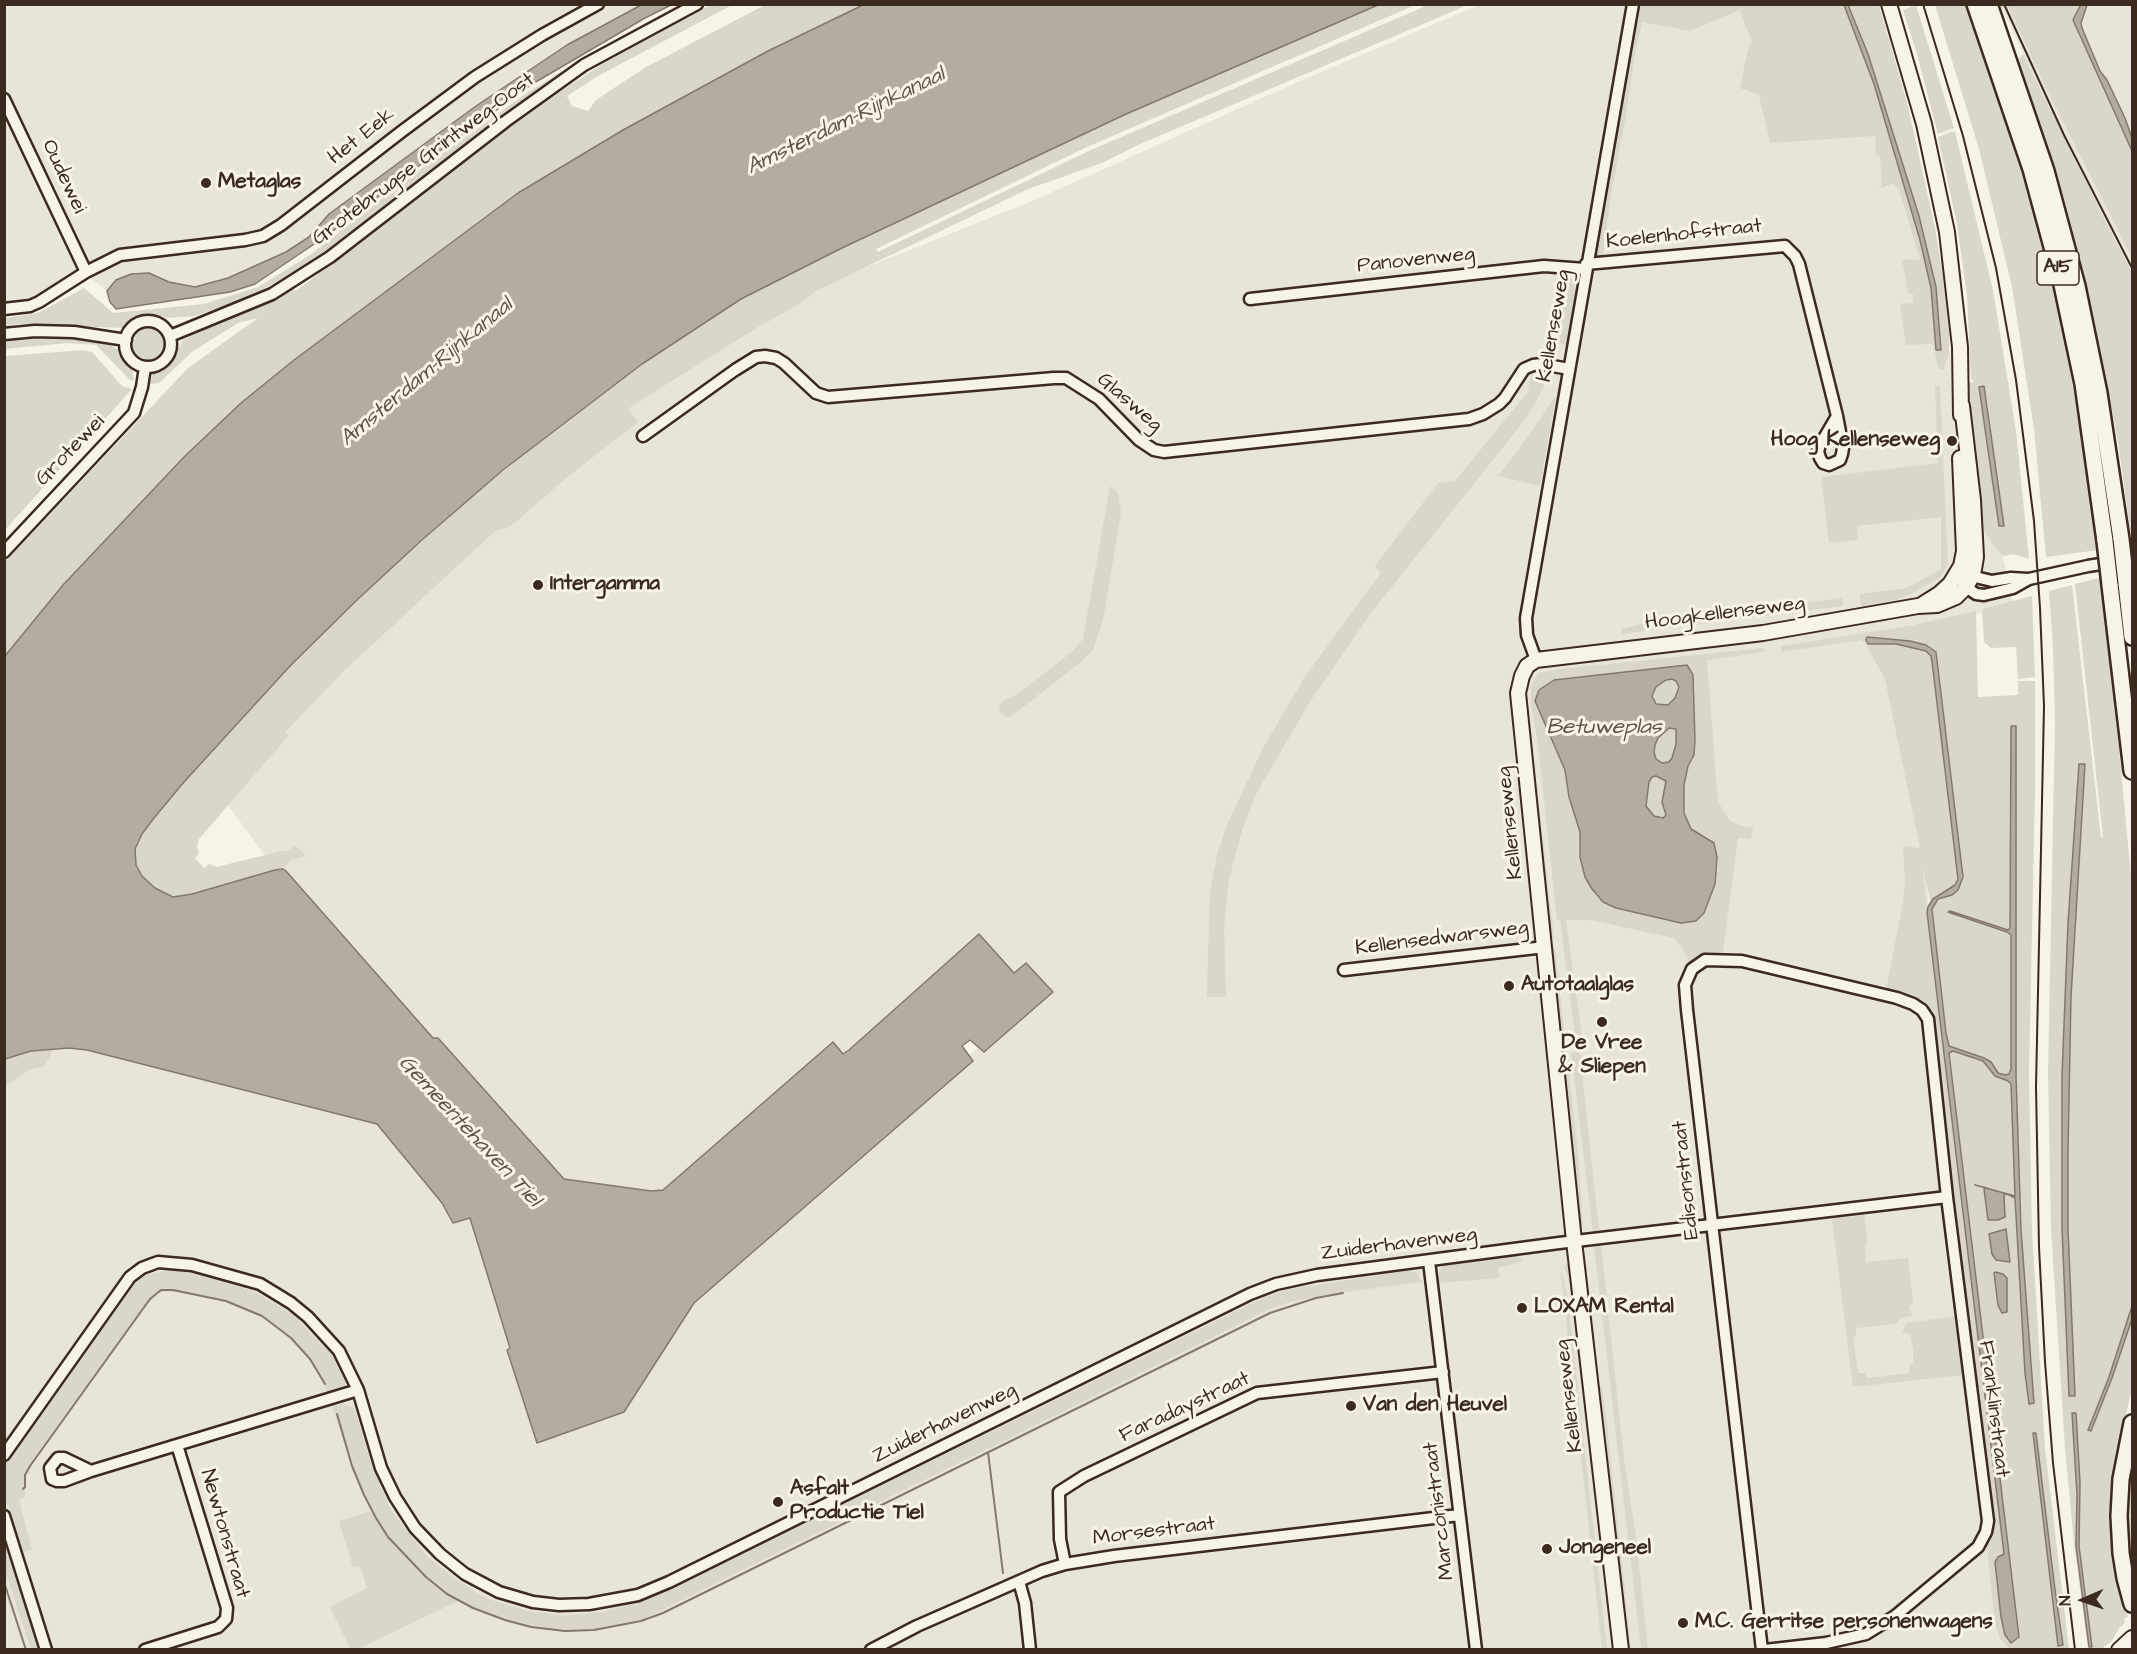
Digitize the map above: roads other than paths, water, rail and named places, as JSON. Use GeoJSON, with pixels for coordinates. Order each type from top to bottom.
{"type":"FeatureCollection","features":[{"type":"Feature","properties":{"kind":"highway","name":"A15"},"geometry":{"type":"LineString","coordinates":[[1975,4],[2031,170],[2061,279],[2113,540]]}},
{"type":"Feature","properties":{"kind":"highway","name":"A15"},"geometry":{"type":"LineString","coordinates":[[1989,4],[2046,171],[2077,286],[2103,415],[2133,771]]}},
{"type":"Feature","properties":{"kind":"highway","name":"A15"},"geometry":{"type":"LineString","coordinates":[[2118,584],[2133,637]]}},
{"type":"Feature","properties":{"kind":"highway"},"geometry":{"type":"LineString","coordinates":[[2133,1424],[2121,1479],[2119,1516],[2121,1553],[2125,1578],[2133,1604]]}},
{"type":"Feature","properties":{"kind":"main road"},"geometry":{"type":"LineString","coordinates":[[1889,4],[1924,124],[1947,232],[1960,347],[1962,406],[1973,500],[1976,557],[1969,581]]}},
{"type":"Feature","properties":{"kind":"main road"},"geometry":{"type":"LineString","coordinates":[[1957,575],[1964,551],[1960,435],[1962,406]]}},
{"type":"Feature","properties":{"kind":"main road","name":"Hoogkellenseweg"},"geometry":{"type":"LineString","coordinates":[[1918,606],[1945,590],[1957,575]]}},
{"type":"Feature","properties":{"kind":"main road","name":"Hoogkellenseweg"},"geometry":{"type":"LineString","coordinates":[[1536,660],[1763,633],[1918,606],[1933,606],[1956,597],[1969,581]]}},
{"type":"Feature","properties":{"kind":"main road","name":"Kellenseweg"},"geometry":{"type":"LineString","coordinates":[[1536,660],[1527,666],[1521,676],[1518,693],[1574,1241],[1621,1650]]}},
{"type":"Feature","properties":{"kind":"main road"},"geometry":{"type":"LineString","coordinates":[[2119,1650],[2133,1638]]}},
{"type":"Feature","properties":{"kind":"street","name":"Het Eek"},"geometry":{"type":"LineString","coordinates":[[4,309],[30,306],[39,302],[86,272],[120,255],[263,236],[281,225],[475,77],[542,35],[598,4]]}},
{"type":"Feature","properties":{"kind":"street","name":"Grotebrugse Grintweg-Oost"},"geometry":{"type":"LineString","coordinates":[[170,336],[272,294],[330,257],[497,128],[584,65],[697,4]]}},
{"type":"Feature","properties":{"kind":"street","name":"Kellenseweg"},"geometry":{"type":"LineString","coordinates":[[1536,660],[1527,635],[1526,618],[1633,4]]}},
{"type":"Feature","properties":{"kind":"street","name":"Oudewei"},"geometry":{"type":"LineString","coordinates":[[4,99],[86,272]]}},
{"type":"Feature","properties":{"kind":"street","name":"Koelenhofstraat"},"geometry":{"type":"LineString","coordinates":[[1586,267],[1785,246],[1796,256],[1799,264],[1837,416]]}},
{"type":"Feature","properties":{"kind":"street","name":"Panovenweg"},"geometry":{"type":"LineString","coordinates":[[1250,299],[1544,266],[1586,267]]}},
{"type":"Feature","properties":{"kind":"street"},"geometry":{"type":"LineString","coordinates":[[146,321],[160,325],[170,336],[171,350],[158,365],[145,367],[132,360],[126,348],[126,340],[133,327],[146,321]]}},
{"type":"Feature","properties":{"kind":"street"},"geometry":{"type":"LineString","coordinates":[[4,334],[74,332],[126,340]]}},
{"type":"Feature","properties":{"kind":"street","name":"Glasweg"},"geometry":{"type":"LineString","coordinates":[[643,436],[735,370],[756,357],[765,356],[776,358],[784,363],[816,393],[828,397],[1066,378],[1099,399],[1139,440],[1154,450],[1164,452],[1469,418],[1483,414],[1499,404],[1524,369],[1542,364],[1569,369]]}},
{"type":"Feature","properties":{"kind":"street","name":"Grotewei"},"geometry":{"type":"LineString","coordinates":[[4,552],[134,413],[145,367]]}},
{"type":"Feature","properties":{"kind":"street"},"geometry":{"type":"LineString","coordinates":[[1957,575],[1969,581],[2030,579],[2133,559]]}},
{"type":"Feature","properties":{"kind":"street","name":"Kellensedwarsweg"},"geometry":{"type":"LineString","coordinates":[[1344,970],[1545,947]]}},
{"type":"Feature","properties":{"kind":"street","name":"Edisonstraat"},"geometry":{"type":"LineString","coordinates":[[1764,1650],[1685,985],[1692,969],[1705,960],[1742,961],[1897,998],[1922,1010],[1928,1019],[1929,1031]]}},
{"type":"Feature","properties":{"kind":"street","name":"Franklinstraat"},"geometry":{"type":"LineString","coordinates":[[1764,1650],[1866,1634],[1895,1616],[1978,1547],[1986,1532],[1988,1521],[1947,1197],[1929,1031]]}},
{"type":"Feature","properties":{"kind":"street","name":"Zuiderhavenweg"},"geometry":{"type":"LineString","coordinates":[[4,1455],[130,1277],[142,1268],[158,1262],[192,1265],[260,1284],[291,1303],[308,1317],[339,1351],[358,1390],[381,1468],[395,1497],[416,1528],[440,1554],[465,1574],[499,1592],[533,1602],[559,1605],[589,1604],[638,1595],[669,1582],[1250,1294],[1276,1284],[1307,1277],[1574,1241],[1947,1197]]}},
{"type":"Feature","properties":{"kind":"street","name":"Marconistraat"},"geometry":{"type":"LineString","coordinates":[[1429,1261],[1476,1650]]}},
{"type":"Feature","properties":{"kind":"street","name":"Faradaystraat"},"geometry":{"type":"LineString","coordinates":[[1065,1564],[1060,1539],[1059,1492],[1084,1476],[1257,1393],[1443,1372]]}},
{"type":"Feature","properties":{"kind":"street"},"geometry":{"type":"LineString","coordinates":[[91,1472],[358,1390]]}},
{"type":"Feature","properties":{"kind":"street","name":"Newtonstraat"},"geometry":{"type":"LineString","coordinates":[[145,1650],[218,1627],[226,1619],[227,1608],[177,1445]]}},
{"type":"Feature","properties":{"kind":"street","name":"Morsestraat"},"geometry":{"type":"LineString","coordinates":[[871,1650],[917,1626],[1042,1571],[1065,1564],[1114,1556],[1459,1515]]}},
{"type":"Feature","properties":{"kind":"street"},"geometry":{"type":"LineString","coordinates":[[4,1516],[8,1541],[46,1650]]}},
{"type":"Feature","properties":{"kind":"street"},"geometry":{"type":"LineString","coordinates":[[1017,1582],[1025,1603],[1030,1650]]}},
{"type":"Feature","properties":{"kind":"water"},"geometry":{"type":"Polygon","coordinates":[[[643,4],[671,5],[534,83],[329,234],[255,284],[230,292],[116,309],[110,302],[107,291],[116,280],[131,274],[149,273],[169,282],[195,287],[228,278],[286,252],[309,237],[329,214],[476,106],[567,45],[643,4]]]}},
{"type":"Feature","properties":{"kind":"water"},"geometry":{"type":"Polygon","coordinates":[[[2081,4],[2087,5],[2081,23],[2082,28],[2100,71],[2107,80],[2125,118],[2132,138],[2132,151],[2073,20],[2081,4]]]}},
{"type":"Feature","properties":{"kind":"water"},"geometry":{"type":"Polygon","coordinates":[[[863,5],[1378,5],[1124,115],[842,248],[741,299],[642,364],[503,470],[358,599],[290,666],[184,782],[142,834],[135,849],[136,865],[142,876],[155,888],[173,897],[192,894],[275,870],[286,871],[433,1038],[438,1038],[564,1179],[651,1191],[663,1190],[833,1042],[843,1054],[849,1050],[979,934],[1014,973],[1026,963],[1053,992],[984,1052],[970,1040],[962,1046],[973,1061],[694,1303],[624,1412],[537,1443],[507,1350],[510,1348],[470,1218],[453,1223],[442,1203],[377,1124],[87,1050],[69,1048],[31,1051],[5,1059],[5,656],[63,585],[185,456],[241,403],[294,360],[518,193],[623,130],[768,51],[863,5]]]}},
{"type":"Feature","properties":{"kind":"water"},"geometry":{"type":"Polygon","coordinates":[[[1844,5],[1848,5],[1868,54],[1919,216],[1936,287],[1941,350],[1936,350],[1931,288],[1920,240],[1874,84],[1844,5]]]}},
{"type":"Feature","properties":{"kind":"water"},"geometry":{"type":"Polygon","coordinates":[[[1984,386],[2004,526],[1999,526],[1979,387],[1984,386]]]}},
{"type":"Feature","properties":{"kind":"water"},"geometry":{"type":"Polygon","coordinates":[[[1867,637],[1910,641],[1926,645],[1936,652],[1963,877],[1958,890],[1952,895],[1938,899],[1932,909],[1946,1033],[1949,1046],[1984,1058],[1991,1062],[1998,1073],[2005,1075],[2009,1074],[2011,1069],[2011,935],[1948,912],[2008,930],[2010,928],[2011,726],[2016,726],[2016,1076],[2021,1230],[2034,1403],[2029,1404],[2025,1373],[2015,1198],[2004,1195],[2005,1217],[1988,1220],[1984,1189],[1987,1188],[2015,1196],[2011,1084],[1995,1076],[1983,1061],[1953,1051],[1949,1053],[2019,1637],[2011,1643],[2005,1635],[2001,1617],[1995,1562],[2004,1554],[1927,912],[1933,899],[1955,885],[1958,879],[1932,661],[1926,651],[1896,644],[1868,644],[1867,637]]]}},
{"type":"Feature","properties":{"kind":"water","name":"Betuweplas"},"geometry":{"type":"Polygon","coordinates":[[[1687,665],[1693,675],[1695,740],[1694,755],[1688,766],[1684,785],[1684,813],[1691,829],[1714,843],[1717,857],[1715,884],[1704,913],[1696,921],[1681,923],[1616,908],[1603,902],[1592,889],[1585,877],[1580,857],[1580,832],[1569,797],[1565,770],[1535,701],[1539,690],[1554,680],[1687,665]],[[1672,679],[1656,687],[1652,696],[1656,704],[1668,705],[1675,698],[1679,687],[1672,679]],[[1669,728],[1658,738],[1654,752],[1656,759],[1662,763],[1669,762],[1676,744],[1676,729],[1669,728]],[[1656,776],[1652,777],[1649,782],[1646,806],[1654,816],[1663,818],[1666,815],[1662,802],[1666,781],[1656,776]]]}},
{"type":"Feature","properties":{"kind":"water"},"geometry":{"type":"Polygon","coordinates":[[[2079,764],[2085,764],[2071,997],[2068,1229],[2075,1396],[2069,1396],[2062,1228],[2062,1076],[2068,923],[2079,764]]]}},
{"type":"Feature","properties":{"kind":"water"},"geometry":{"type":"Polygon","coordinates":[[[2006,1229],[2010,1262],[1996,1260],[1992,1254],[1989,1234],[2006,1229]]]}},
{"type":"Feature","properties":{"kind":"water"},"geometry":{"type":"Polygon","coordinates":[[[1995,1272],[2007,1278],[2007,1312],[2002,1313],[1998,1305],[1995,1272]]]}},
{"type":"Feature","properties":{"kind":"water"},"geometry":{"type":"Polygon","coordinates":[[[2132,1306],[2132,1319],[2112,1378],[2091,1431],[2088,1430],[2109,1377],[2132,1306]]]}},
{"type":"Feature","properties":{"kind":"water"},"geometry":{"type":"Polygon","coordinates":[[[2072,1413],[2076,1413],[2080,1483],[2079,1546],[2092,1647],[2089,1647],[2076,1546],[2077,1495],[2072,1413]]]}},
{"type":"Feature","properties":{"kind":"water"},"geometry":{"type":"Polygon","coordinates":[[[2033,1433],[2036,1433],[2063,1645],[2058,1646],[2033,1433]]]}},
{"type":"Feature","properties":{"kind":"waterway"},"geometry":{"type":"LineString","coordinates":[[23,1489],[25,1475],[30,1466],[150,1299],[161,1290],[173,1290],[226,1301],[262,1316],[291,1338],[310,1359],[325,1384]]}},
{"type":"Feature","properties":{"kind":"waterway"},"geometry":{"type":"LineString","coordinates":[[337,1414],[352,1466],[376,1518],[388,1537],[426,1577],[447,1594],[473,1608],[505,1620],[531,1627],[565,1631],[594,1630],[641,1621],[663,1613],[1270,1313],[1316,1298],[1343,1293]]}},
{"type":"Feature","properties":{"kind":"waterway"},"geometry":{"type":"LineString","coordinates":[[988,1452],[1003,1573]]}},
{"type":"Feature","properties":{"kind":"waterway"},"geometry":{"type":"LineString","coordinates":[[4,1582],[26,1650]]}},
{"type":"Feature","properties":{"kind":"railway"},"geometry":{"type":"LineString","coordinates":[[1923,4],[1963,136],[1996,268],[2016,380],[2034,521],[2044,706],[2036,1087],[2039,1247],[2053,1463],[2075,1650]]}},
{"type":"Feature","properties":{"kind":"railway"},"geometry":{"type":"LineString","coordinates":[[2004,4],[2064,135],[2132,268]]}},
{"type":"Feature","properties":{"kind":"place","name":"Metaglas"},"geometry":{"type":"Point","coordinates":[206,183]}},
{"type":"Feature","properties":{"kind":"place","name":"Hoog Kellenseweg"},"geometry":{"type":"Point","coordinates":[1952,441]}},
{"type":"Feature","properties":{"kind":"place","name":"Intergamma"},"geometry":{"type":"Point","coordinates":[538,585]}},
{"type":"Feature","properties":{"kind":"place","name":"Autotaalglas"},"geometry":{"type":"Point","coordinates":[1509,986]}},
{"type":"Feature","properties":{"kind":"place","name":"De Vree & Sliepen"},"geometry":{"type":"Point","coordinates":[1602,1022]}},
{"type":"Feature","properties":{"kind":"place","name":"LOXAM Rental"},"geometry":{"type":"Point","coordinates":[1522,1308]}},
{"type":"Feature","properties":{"kind":"place","name":"Van den Heuvel"},"geometry":{"type":"Point","coordinates":[1351,1406]}},
{"type":"Feature","properties":{"kind":"place","name":"Asfalt Productie Tiel"},"geometry":{"type":"Point","coordinates":[778,1502]}},
{"type":"Feature","properties":{"kind":"place","name":"Jongeneel"},"geometry":{"type":"Point","coordinates":[1547,1549]}},
{"type":"Feature","properties":{"kind":"place","name":"M.C. Gerritse personenwagens"},"geometry":{"type":"Point","coordinates":[1683,1623]}},
{"type":"Feature","properties":{"kind":"water label","name":"Amsterdam-Rijnkanaal"},"geometry":{"type":"Point","coordinates":[846,122]}},
{"type":"Feature","properties":{"kind":"water label","name":"Amsterdam-Rijnkanaal"},"geometry":{"type":"Point","coordinates":[427,373]}},
{"type":"Feature","properties":{"kind":"water label","name":"Gemeentehaven Tiel"},"geometry":{"type":"Point","coordinates":[469,1132]}}]}
